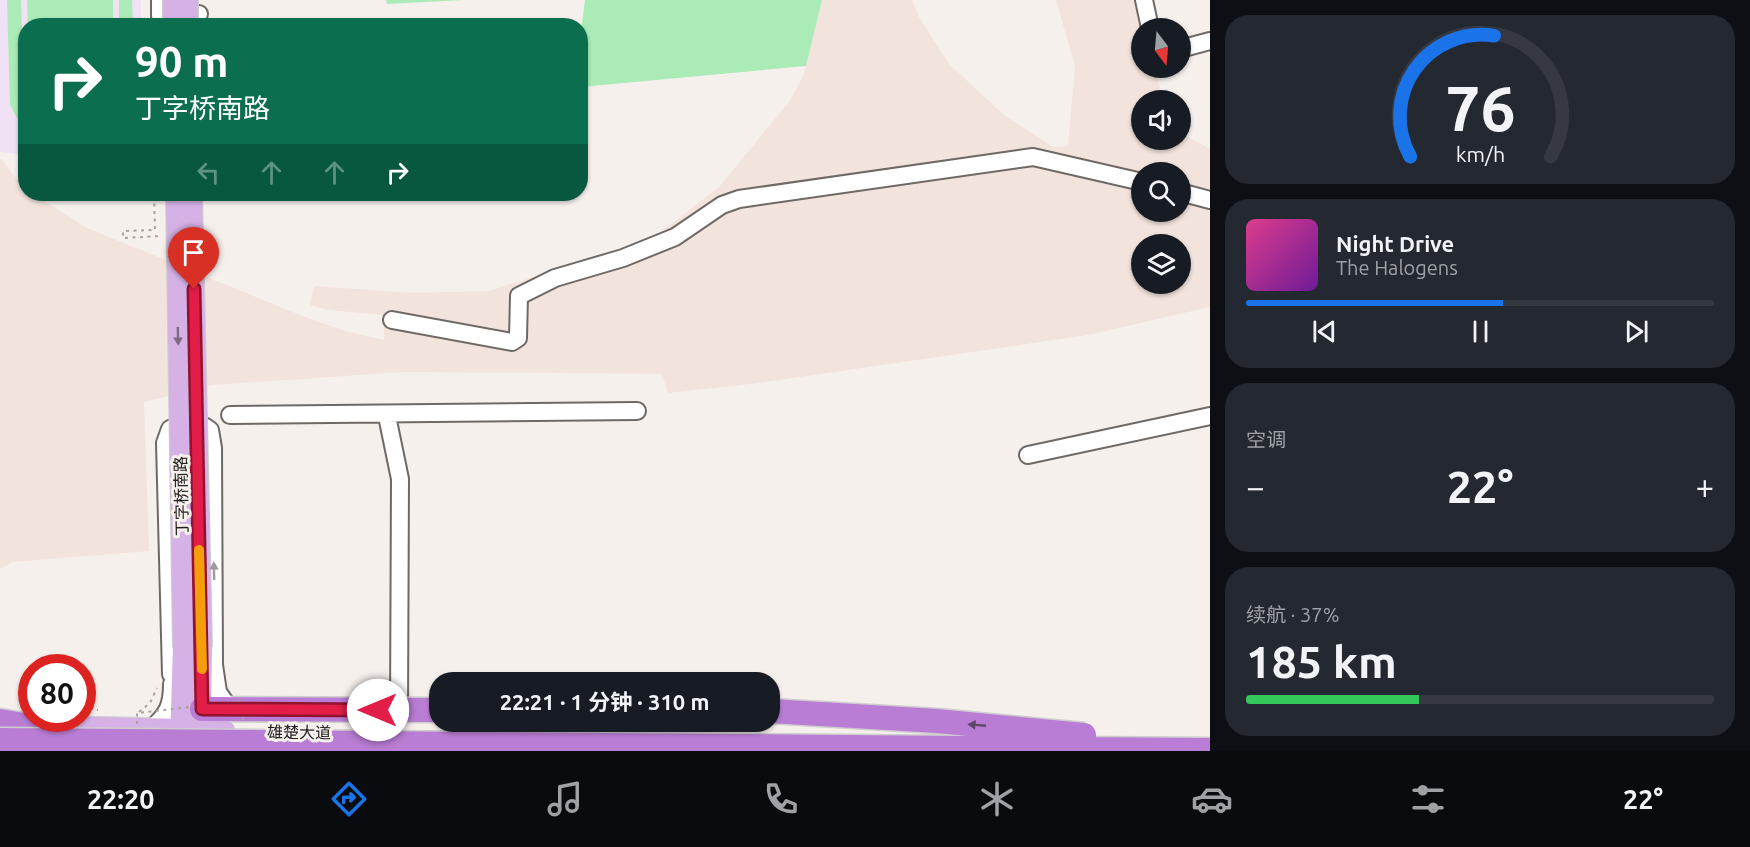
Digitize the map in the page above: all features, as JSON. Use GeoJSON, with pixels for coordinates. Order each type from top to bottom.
{"type":"FeatureCollection","features":[{"type":"Feature","properties":{"kind":"highway"},"geometry":{"type":"LineString","coordinates":[[192,698],[238,707],[429,710]]}},
{"type":"Feature","properties":{"kind":"highway"},"geometry":{"type":"LineString","coordinates":[[780,712],[938,721],[1080,734],[1138,748]]}},
{"type":"Feature","properties":{"kind":"highway"},"geometry":{"type":"LineString","coordinates":[[0,721],[18,724]]}},
{"type":"Feature","properties":{"kind":"highway"},"geometry":{"type":"LineString","coordinates":[[0,740],[1210,749]]}},
{"type":"Feature","properties":{"kind":"main road"},"geometry":{"type":"LineString","coordinates":[[173,0],[173,18]]}},
{"type":"Feature","properties":{"kind":"main road","name":"丁字桥南路"},"geometry":{"type":"LineString","coordinates":[[176,201],[192,647]]}},
{"type":"Feature","properties":{"kind":"main road","name":"丁字桥南路"},"geometry":{"type":"LineString","coordinates":[[192,201],[192,698]]}},
{"type":"Feature","properties":{"kind":"main road"},"geometry":{"type":"LineString","coordinates":[[180,751],[180,729],[192,698]]}},
{"type":"Feature","properties":{"kind":"main road"},"geometry":{"type":"LineString","coordinates":[[192,698],[201,751]]}},
{"type":"Feature","properties":{"kind":"main road","name":"雄楚大道"},"geometry":{"type":"LineString","coordinates":[[96,728],[180,729],[192,698],[717,740],[876,739],[1210,749]]}},
{"type":"Feature","properties":{"kind":"main road","name":"雄楚大道"},"geometry":{"type":"LineString","coordinates":[[0,725],[18,726]]}},
{"type":"Feature","properties":{"kind":"street"},"geometry":{"type":"LineString","coordinates":[[160,0],[160,16],[195,13]]}},
{"type":"Feature","properties":{"kind":"street"},"geometry":{"type":"LineString","coordinates":[[1143,0],[1148,18]]}},
{"type":"Feature","properties":{"kind":"street"},"geometry":{"type":"LineString","coordinates":[[1191,46],[1210,41]]}},
{"type":"Feature","properties":{"kind":"street"},"geometry":{"type":"LineString","coordinates":[[392,320],[513,342],[518,338],[519,296],[555,278],[623,258],[675,237],[722,205],[739,199],[1033,157],[1131,179]]}},
{"type":"Feature","properties":{"kind":"street"},"geometry":{"type":"LineString","coordinates":[[1191,195],[1210,200]]}},
{"type":"Feature","properties":{"kind":"street"},"geometry":{"type":"LineString","coordinates":[[230,415],[387,416],[636,411]]}},
{"type":"Feature","properties":{"kind":"street"},"geometry":{"type":"LineString","coordinates":[[387,416],[400,479],[399,710]]}},
{"type":"Feature","properties":{"kind":"street"},"geometry":{"type":"LineString","coordinates":[[1028,455],[1210,416]]}},
{"type":"Feature","properties":{"kind":"street"},"geometry":{"type":"LineString","coordinates":[[192,698],[165,443],[170,429],[184,422],[200,423],[210,430],[213,448],[214,665],[218,692],[238,707]]}},
{"type":"Feature","properties":{"kind":"street"},"geometry":{"type":"LineString","coordinates":[[145,730],[165,716],[172,703],[192,698],[214,665]]}},
{"type":"Feature","properties":{"kind":"path"},"geometry":{"type":"LineString","coordinates":[[154,201],[155,230],[123,231],[123,238],[162,236]]}},
{"type":"Feature","properties":{"kind":"path"},"geometry":{"type":"LineString","coordinates":[[137,713],[150,703],[158,685]]}},
{"type":"Feature","properties":{"kind":"path"},"geometry":{"type":"LineString","coordinates":[[137,713],[238,707]]}},
{"type":"Feature","properties":{"kind":"path"},"geometry":{"type":"LineString","coordinates":[[96,709],[104,710]]}},
{"type":"Feature","properties":{"kind":"path"},"geometry":{"type":"LineString","coordinates":[[137,713],[145,730]]}},
{"type":"Feature","properties":{"kind":"shaded area"},"geometry":{"type":"Polygon","coordinates":[[[0,0],[141,0],[141,18],[18,18],[18,154],[0,152],[0,0]]]}},
{"type":"Feature","properties":{"kind":"shaded area"},"geometry":{"type":"Polygon","coordinates":[[[822,0],[912,0],[919,17],[950,65],[1004,115],[1053,147],[1068,146],[1075,66],[1056,0],[1136,0],[1141,18],[1131,18],[1131,78],[1158,78],[1160,87],[1159,90],[1131,90],[1131,150],[1191,150],[1191,139],[1210,149],[1210,307],[1088,335],[759,383],[668,393],[662,374],[403,372],[212,385],[144,402],[149,551],[13,562],[0,569],[0,158],[18,180],[18,201],[44,201],[87,228],[310,319],[349,332],[384,340],[384,315],[328,310],[310,305],[314,286],[414,293],[488,291],[648,242],[719,187],[789,102],[804,74],[822,0]]]}},
{"type":"Feature","properties":{"kind":"green space"},"geometry":{"type":"Polygon","coordinates":[[[7,0],[21,0],[22,18],[18,18],[18,120],[10,105],[7,0]]]}},
{"type":"Feature","properties":{"kind":"green space"},"geometry":{"type":"Polygon","coordinates":[[[27,0],[113,0],[113,18],[28,18],[27,0]]]}},
{"type":"Feature","properties":{"kind":"green space"},"geometry":{"type":"Polygon","coordinates":[[[119,0],[132,0],[133,18],[119,18],[119,0]]]}},
{"type":"Feature","properties":{"kind":"green space"},"geometry":{"type":"Polygon","coordinates":[[[386,0],[464,0],[387,4],[386,0]]]}},
{"type":"Feature","properties":{"kind":"green space"},"geometry":{"type":"Polygon","coordinates":[[[585,0],[822,0],[806,66],[588,86],[588,18],[583,18],[585,0]]]}},
{"type":"Feature","properties":{"kind":"slow traffic"},"geometry":{"type":"LineString","coordinates":[[199,550],[202,669]]}},
{"type":"Feature","properties":{"kind":"route"},"geometry":{"type":"LineString","coordinates":[[194,289],[202,709],[378,710]]}}]}
